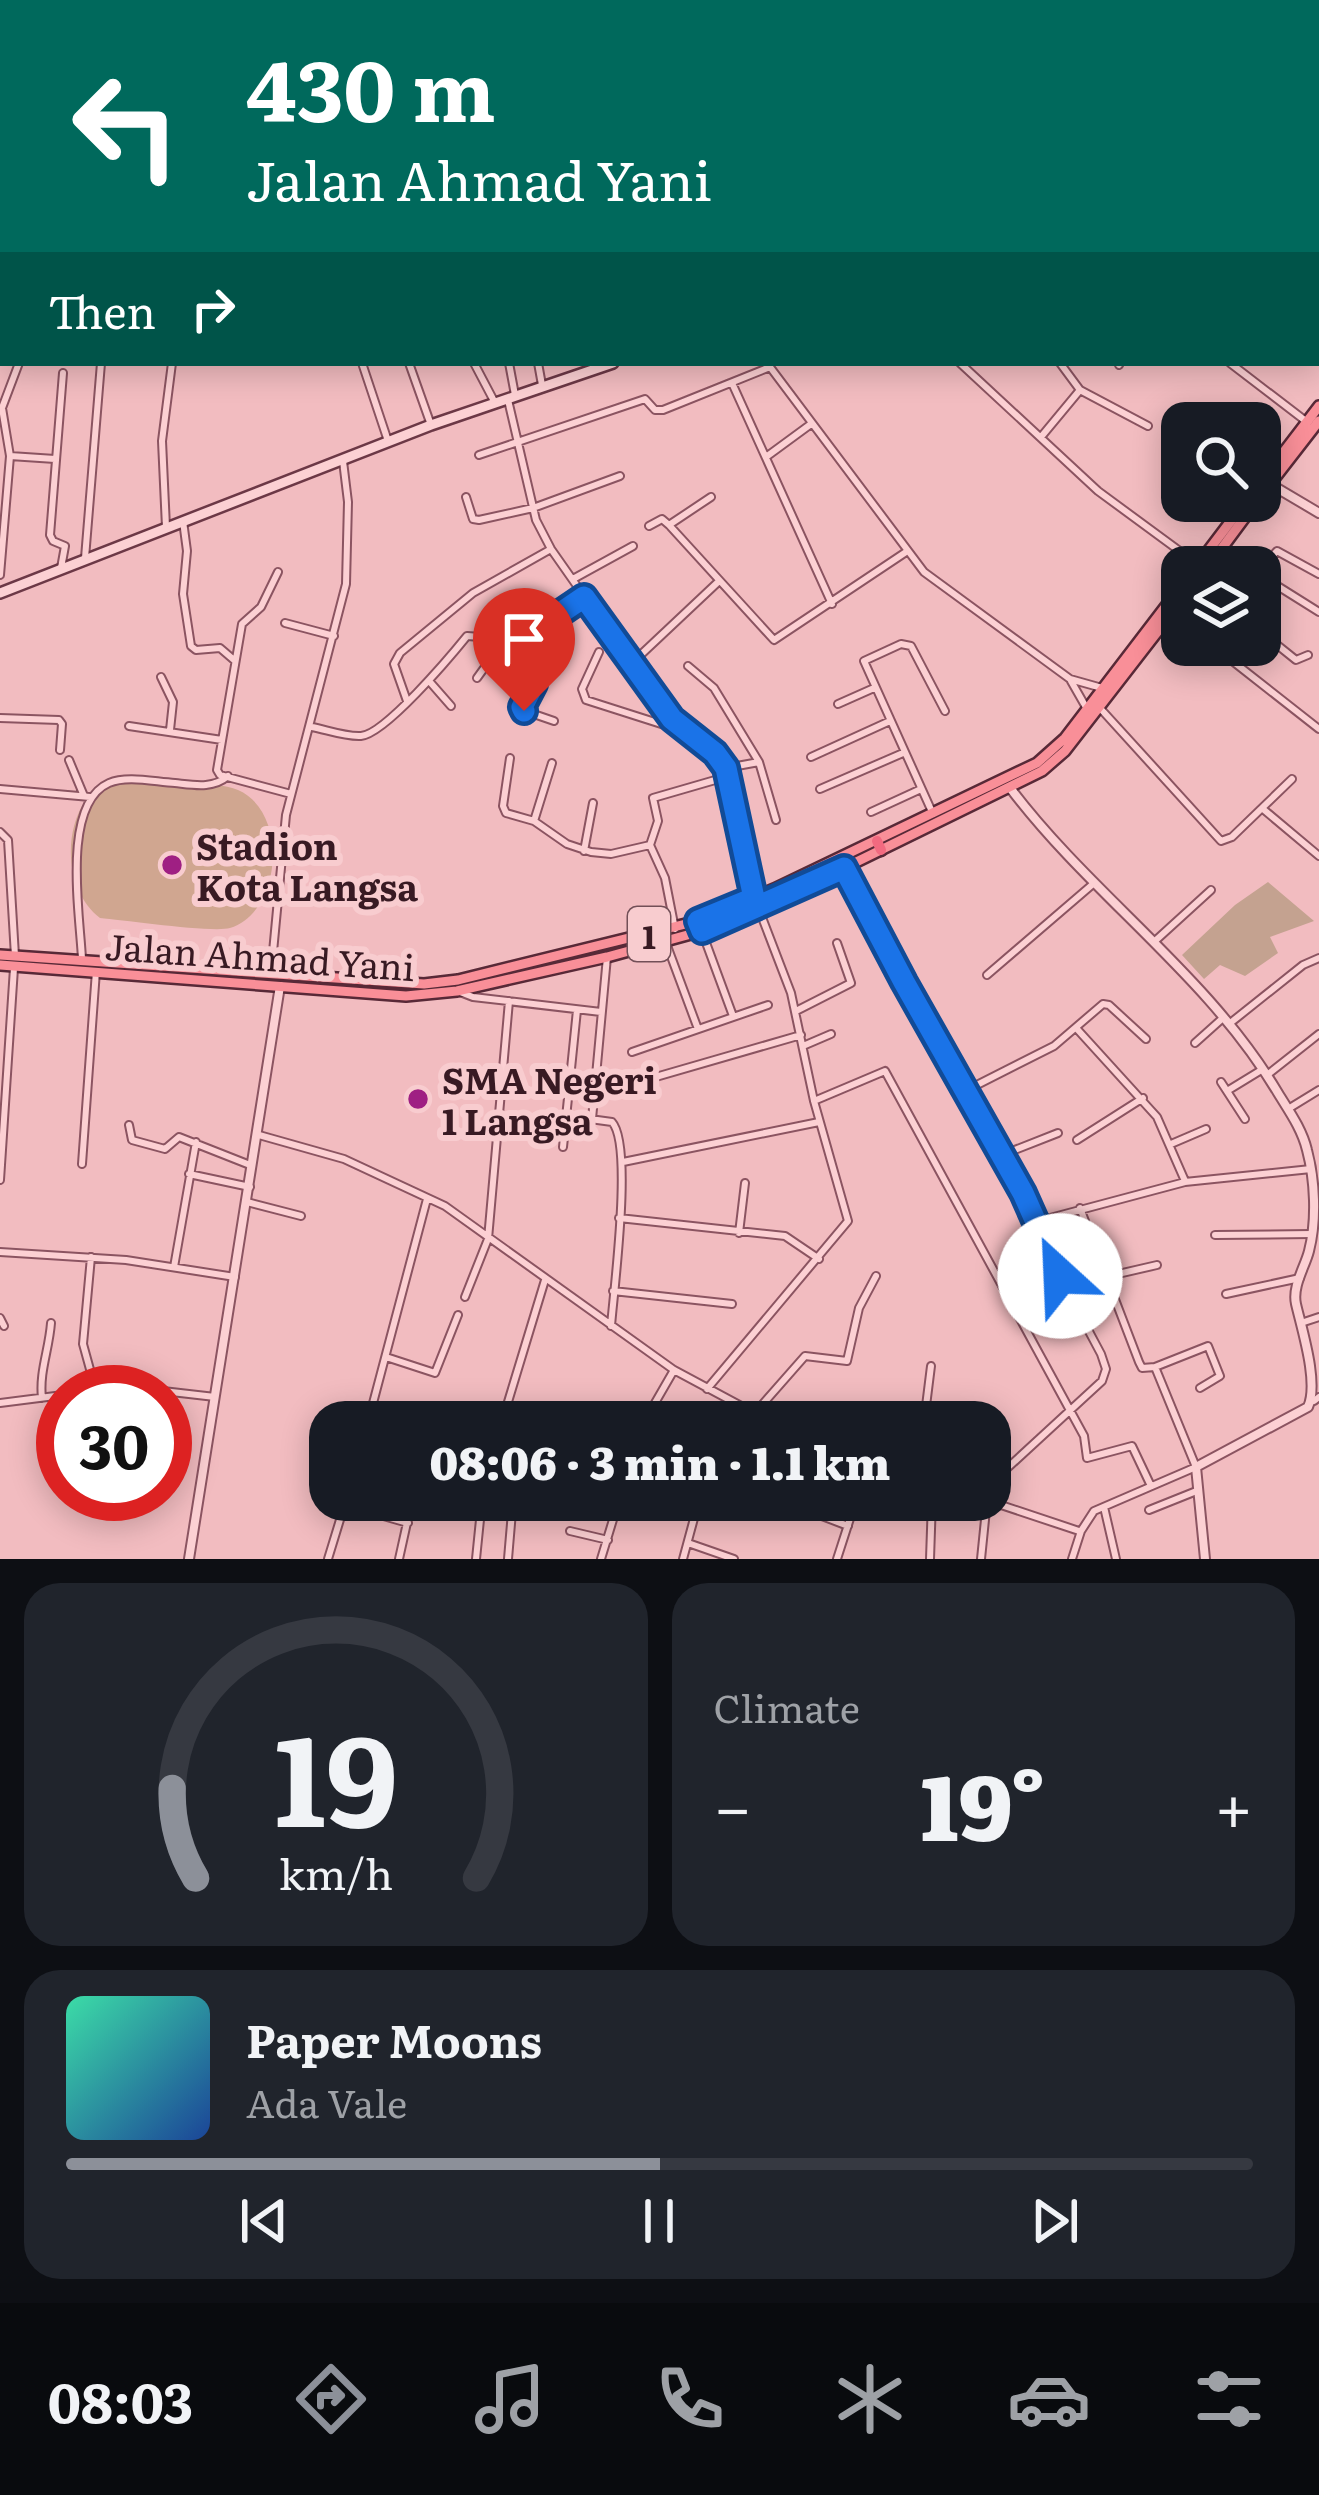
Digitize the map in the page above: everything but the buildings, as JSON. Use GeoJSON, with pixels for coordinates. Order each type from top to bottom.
{"type":"FeatureCollection","features":[{"type":"Feature","properties":{"kind":"main road"},"geometry":{"type":"LineString","coordinates":[[0,593],[388,441],[542,389],[592,367]]}},
{"type":"Feature","properties":{"kind":"main road"},"geometry":{"type":"LineString","coordinates":[[1281,463],[1313,422],[1319,406]]}},
{"type":"Feature","properties":{"kind":"main road"},"geometry":{"type":"LineString","coordinates":[[1218,546],[1239,522]]}},
{"type":"Feature","properties":{"kind":"main road","name":"1"},"geometry":{"type":"LineString","coordinates":[[756,903],[879,846],[1037,763],[1093,708],[1102,688],[1161,612]]}},
{"type":"Feature","properties":{"kind":"main road","name":"Jalan Ahmad Yani"},"geometry":{"type":"LineString","coordinates":[[0,965],[15,960],[406,996],[457,991],[666,943],[844,868],[879,846],[1011,789],[1058,759],[1161,625]]}},
{"type":"Feature","properties":{"kind":"main road","name":"1"},"geometry":{"type":"LineString","coordinates":[[0,956],[361,982],[439,982],[700,926]]}},
{"type":"Feature","properties":{"kind":"street"},"geometry":{"type":"LineString","coordinates":[[0,575],[4,478],[10,456],[2,408],[18,366]]}},
{"type":"Feature","properties":{"kind":"street"},"geometry":{"type":"LineString","coordinates":[[86,561],[101,366]]}},
{"type":"Feature","properties":{"kind":"street"},"geometry":{"type":"LineString","coordinates":[[166,527],[162,441],[172,366]]}},
{"type":"Feature","properties":{"kind":"street"},"geometry":{"type":"LineString","coordinates":[[363,366],[388,441]]}},
{"type":"Feature","properties":{"kind":"street"},"geometry":{"type":"LineString","coordinates":[[410,366],[430,425]]}},
{"type":"Feature","properties":{"kind":"street"},"geometry":{"type":"LineString","coordinates":[[477,366],[506,401]]}},
{"type":"Feature","properties":{"kind":"street"},"geometry":{"type":"LineString","coordinates":[[509,366],[506,401],[533,508],[550,549],[659,703],[715,753],[727,772],[756,903],[796,1011],[819,1122],[848,1221],[707,1389]]}},
{"type":"Feature","properties":{"kind":"street"},"geometry":{"type":"LineString","coordinates":[[538,366],[542,389]]}},
{"type":"Feature","properties":{"kind":"street"},"geometry":{"type":"LineString","coordinates":[[479,455],[645,399],[658,412],[767,366]]}},
{"type":"Feature","properties":{"kind":"street"},"geometry":{"type":"LineString","coordinates":[[770,366],[935,583],[1070,679],[1218,840],[1232,837],[1292,779]]}},
{"type":"Feature","properties":{"kind":"street"},"geometry":{"type":"LineString","coordinates":[[963,366],[1098,490],[1174,546]]}},
{"type":"Feature","properties":{"kind":"street"},"geometry":{"type":"LineString","coordinates":[[1062,366],[1080,390],[1148,426]]}},
{"type":"Feature","properties":{"kind":"street"},"geometry":{"type":"LineString","coordinates":[[1234,366],[1313,422]]}},
{"type":"Feature","properties":{"kind":"street"},"geometry":{"type":"LineString","coordinates":[[60,571],[65,546],[50,535],[63,373]]}},
{"type":"Feature","properties":{"kind":"street"},"geometry":{"type":"LineString","coordinates":[[732,382],[832,604]]}},
{"type":"Feature","properties":{"kind":"street"},"geometry":{"type":"LineString","coordinates":[[1041,437],[1080,390]]}},
{"type":"Feature","properties":{"kind":"street"},"geometry":{"type":"LineString","coordinates":[[766,457],[812,423]]}},
{"type":"Feature","properties":{"kind":"street"},"geometry":{"type":"LineString","coordinates":[[10,456],[56,459]]}},
{"type":"Feature","properties":{"kind":"street"},"geometry":{"type":"LineString","coordinates":[[272,973],[291,794],[334,636],[349,552],[343,461]]}},
{"type":"Feature","properties":{"kind":"street"},"geometry":{"type":"LineString","coordinates":[[466,497],[476,520],[533,508],[620,476]]}},
{"type":"Feature","properties":{"kind":"street"},"geometry":{"type":"LineString","coordinates":[[1281,492],[1319,513]]}},
{"type":"Feature","properties":{"kind":"street"},"geometry":{"type":"LineString","coordinates":[[669,525],[711,496]]}},
{"type":"Feature","properties":{"kind":"street"},"geometry":{"type":"LineString","coordinates":[[649,526],[662,519],[669,525],[774,640],[907,552]]}},
{"type":"Feature","properties":{"kind":"street"},"geometry":{"type":"LineString","coordinates":[[183,520],[187,551],[183,594],[191,646],[196,650],[220,648],[235,660]]}},
{"type":"Feature","properties":{"kind":"street"},"geometry":{"type":"LineString","coordinates":[[572,579],[633,546]]}},
{"type":"Feature","properties":{"kind":"street"},"geometry":{"type":"LineString","coordinates":[[407,700],[394,664],[400,653],[457,604],[550,549]]}},
{"type":"Feature","properties":{"kind":"street"},"geometry":{"type":"LineString","coordinates":[[1281,553],[1319,574]]}},
{"type":"Feature","properties":{"kind":"street"},"geometry":{"type":"LineString","coordinates":[[278,572],[261,607],[244,622],[217,770],[291,794]]}},
{"type":"Feature","properties":{"kind":"street"},"geometry":{"type":"LineString","coordinates":[[632,663],[718,582]]}},
{"type":"Feature","properties":{"kind":"street"},"geometry":{"type":"LineString","coordinates":[[1281,586],[1319,612]]}},
{"type":"Feature","properties":{"kind":"street"},"geometry":{"type":"LineString","coordinates":[[491,646],[534,631],[584,597]]}},
{"type":"Feature","properties":{"kind":"street"},"geometry":{"type":"LineString","coordinates":[[285,623],[334,636]]}},
{"type":"Feature","properties":{"kind":"street"},"geometry":{"type":"LineString","coordinates":[[534,631],[534,684],[522,710],[554,721]]}},
{"type":"Feature","properties":{"kind":"street"},"geometry":{"type":"LineString","coordinates":[[312,727],[364,736],[429,681],[467,636],[482,637],[491,646],[490,660],[477,678]]}},
{"type":"Feature","properties":{"kind":"street"},"geometry":{"type":"LineString","coordinates":[[933,814],[864,661],[907,643],[919,656],[945,711]]}},
{"type":"Feature","properties":{"kind":"street"},"geometry":{"type":"LineString","coordinates":[[1281,648],[1296,660],[1308,655]]}},
{"type":"Feature","properties":{"kind":"street"},"geometry":{"type":"LineString","coordinates":[[598,652],[582,689],[586,700],[664,728],[684,730]]}},
{"type":"Feature","properties":{"kind":"street"},"geometry":{"type":"LineString","coordinates":[[688,666],[714,688],[759,762],[776,820]]}},
{"type":"Feature","properties":{"kind":"street"},"geometry":{"type":"LineString","coordinates":[[1239,666],[1319,729]]}},
{"type":"Feature","properties":{"kind":"street"},"geometry":{"type":"LineString","coordinates":[[161,677],[173,702],[170,730]]}},
{"type":"Feature","properties":{"kind":"street"},"geometry":{"type":"LineString","coordinates":[[1070,679],[1102,688]]}},
{"type":"Feature","properties":{"kind":"street"},"geometry":{"type":"LineString","coordinates":[[429,681],[451,706]]}},
{"type":"Feature","properties":{"kind":"street"},"geometry":{"type":"LineString","coordinates":[[838,704],[874,688]]}},
{"type":"Feature","properties":{"kind":"street"},"geometry":{"type":"LineString","coordinates":[[0,718],[61,721],[61,750]]}},
{"type":"Feature","properties":{"kind":"street"},"geometry":{"type":"LineString","coordinates":[[811,757],[890,721]]}},
{"type":"Feature","properties":{"kind":"street"},"geometry":{"type":"LineString","coordinates":[[129,726],[222,740]]}},
{"type":"Feature","properties":{"kind":"street"},"geometry":{"type":"LineString","coordinates":[[820,789],[903,753]]}},
{"type":"Feature","properties":{"kind":"street"},"geometry":{"type":"LineString","coordinates":[[510,758],[503,809],[534,820],[584,851],[611,854],[650,845]]}},
{"type":"Feature","properties":{"kind":"street"},"geometry":{"type":"LineString","coordinates":[[69,760],[87,797],[78,848],[82,959]]}},
{"type":"Feature","properties":{"kind":"street"},"geometry":{"type":"LineString","coordinates":[[675,928],[665,878],[650,845],[658,821],[654,796],[759,762]]}},
{"type":"Feature","properties":{"kind":"street"},"geometry":{"type":"LineString","coordinates":[[534,820],[552,763]]}},
{"type":"Feature","properties":{"kind":"street"},"geometry":{"type":"LineString","coordinates":[[0,789],[87,797],[120,780],[213,785],[228,776]]}},
{"type":"Feature","properties":{"kind":"street"},"geometry":{"type":"LineString","coordinates":[[871,812],[921,789]]}},
{"type":"Feature","properties":{"kind":"street"},"geometry":{"type":"LineString","coordinates":[[1011,789],[1093,884],[1155,941],[1226,1020],[1288,1109],[1314,1172],[1312,1234],[1295,1299],[1313,1348],[1316,1404],[1196,1467],[1091,1514],[1072,1559]]}},
{"type":"Feature","properties":{"kind":"street"},"geometry":{"type":"LineString","coordinates":[[584,851],[593,802]]}},
{"type":"Feature","properties":{"kind":"street"},"geometry":{"type":"LineString","coordinates":[[1263,808],[1319,856]]}},
{"type":"Feature","properties":{"kind":"street"},"geometry":{"type":"LineString","coordinates":[[0,832],[8,840],[15,960],[0,1180]]}},
{"type":"Feature","properties":{"kind":"street"},"geometry":{"type":"LineString","coordinates":[[844,868],[1002,1155],[1106,1369],[1102,1382],[1011,1465]]}},
{"type":"Feature","properties":{"kind":"street"},"geometry":{"type":"LineString","coordinates":[[987,975],[1093,884]]}},
{"type":"Feature","properties":{"kind":"street"},"geometry":{"type":"LineString","coordinates":[[1155,941],[1211,890]]}},
{"type":"Feature","properties":{"kind":"street"},"geometry":{"type":"LineString","coordinates":[[700,926],[733,1016]]}},
{"type":"Feature","properties":{"kind":"street"},"geometry":{"type":"LineString","coordinates":[[666,943],[698,1029]]}},
{"type":"Feature","properties":{"kind":"street"},"geometry":{"type":"LineString","coordinates":[[796,1011],[851,983],[837,943]]}},
{"type":"Feature","properties":{"kind":"street"},"geometry":{"type":"LineString","coordinates":[[592,1119],[608,957]]}},
{"type":"Feature","properties":{"kind":"street"},"geometry":{"type":"LineString","coordinates":[[1195,1043],[1319,958]]}},
{"type":"Feature","properties":{"kind":"street"},"geometry":{"type":"LineString","coordinates":[[82,1165],[97,971]]}},
{"type":"Feature","properties":{"kind":"street"},"geometry":{"type":"LineString","coordinates":[[189,1559],[280,986]]}},
{"type":"Feature","properties":{"kind":"street"},"geometry":{"type":"LineString","coordinates":[[457,991],[473,998],[602,1012]]}},
{"type":"Feature","properties":{"kind":"street"},"geometry":{"type":"LineString","coordinates":[[465,1297],[488,1239],[509,1001]]}},
{"type":"Feature","properties":{"kind":"street"},"geometry":{"type":"LineString","coordinates":[[966,1091],[1054,1046],[1106,1004],[1146,1039]]}},
{"type":"Feature","properties":{"kind":"street"},"geometry":{"type":"LineString","coordinates":[[632,1052],[768,1005]]}},
{"type":"Feature","properties":{"kind":"street"},"geometry":{"type":"LineString","coordinates":[[562,1147],[577,1010]]}},
{"type":"Feature","properties":{"kind":"street"},"geometry":{"type":"LineString","coordinates":[[1077,1029],[1143,1098],[1171,1144],[1185,1182]]}},
{"type":"Feature","properties":{"kind":"street"},"geometry":{"type":"LineString","coordinates":[[803,1046],[830,1034]]}},
{"type":"Feature","properties":{"kind":"street"},"geometry":{"type":"LineString","coordinates":[[1227,1091],[1265,1072],[1319,1034]]}},
{"type":"Feature","properties":{"kind":"street"},"geometry":{"type":"LineString","coordinates":[[635,1083],[801,1035]]}},
{"type":"Feature","properties":{"kind":"street"},"geometry":{"type":"LineString","coordinates":[[814,1101],[885,1071],[1084,1436],[1087,1458],[1132,1446],[1151,1486]]}},
{"type":"Feature","properties":{"kind":"street"},"geometry":{"type":"LineString","coordinates":[[1221,1082],[1244,1119]]}},
{"type":"Feature","properties":{"kind":"street"},"geometry":{"type":"LineString","coordinates":[[1288,1109],[1319,1090]]}},
{"type":"Feature","properties":{"kind":"street"},"geometry":{"type":"LineString","coordinates":[[1077,1140],[1143,1098]]}},
{"type":"Feature","properties":{"kind":"street"},"geometry":{"type":"LineString","coordinates":[[568,1116],[615,1124],[623,1162],[611,1326]]}},
{"type":"Feature","properties":{"kind":"street"},"geometry":{"type":"LineString","coordinates":[[623,1162],[819,1122]]}},
{"type":"Feature","properties":{"kind":"street"},"geometry":{"type":"LineString","coordinates":[[129,1125],[132,1140],[168,1149],[178,1137],[254,1166]]}},
{"type":"Feature","properties":{"kind":"street"},"geometry":{"type":"LineString","coordinates":[[1171,1144],[1206,1129]]}},
{"type":"Feature","properties":{"kind":"street"},"geometry":{"type":"LineString","coordinates":[[1002,1155],[1058,1132]]}},
{"type":"Feature","properties":{"kind":"street"},"geometry":{"type":"LineString","coordinates":[[259,1135],[344,1159],[461,1216],[674,1370],[729,1401]]}},
{"type":"Feature","properties":{"kind":"street"},"geometry":{"type":"LineString","coordinates":[[173,1267],[196,1142]]}},
{"type":"Feature","properties":{"kind":"street"},"geometry":{"type":"LineString","coordinates":[[1305,1142],[1319,1142]]}},
{"type":"Feature","properties":{"kind":"street"},"geometry":{"type":"LineString","coordinates":[[1035,1222],[1185,1182],[1314,1172]]}},
{"type":"Feature","properties":{"kind":"street"},"geometry":{"type":"LineString","coordinates":[[188,1174],[250,1187]]}},
{"type":"Feature","properties":{"kind":"street"},"geometry":{"type":"LineString","coordinates":[[740,1233],[745,1183]]}},
{"type":"Feature","properties":{"kind":"street"},"geometry":{"type":"LineString","coordinates":[[374,1401],[428,1198]]}},
{"type":"Feature","properties":{"kind":"street"},"geometry":{"type":"LineString","coordinates":[[247,1202],[301,1216]]}},
{"type":"Feature","properties":{"kind":"street"},"geometry":{"type":"LineString","coordinates":[[1080,1208],[1141,1366],[1155,1367],[1208,1346],[1220,1376],[1200,1388]]}},
{"type":"Feature","properties":{"kind":"street"},"geometry":{"type":"LineString","coordinates":[[619,1218],[785,1236],[819,1259]]}},
{"type":"Feature","properties":{"kind":"street"},"geometry":{"type":"LineString","coordinates":[[1215,1235],[1312,1234]]}},
{"type":"Feature","properties":{"kind":"street"},"geometry":{"type":"LineString","coordinates":[[0,1252],[91,1257],[235,1277]]}},
{"type":"Feature","properties":{"kind":"street"},"geometry":{"type":"LineString","coordinates":[[89,1365],[83,1344],[91,1257]]}},
{"type":"Feature","properties":{"kind":"street"},"geometry":{"type":"LineString","coordinates":[[1105,1277],[1157,1264]]}},
{"type":"Feature","properties":{"kind":"street"},"geometry":{"type":"LineString","coordinates":[[765,1401],[805,1356],[847,1361],[859,1307],[876,1276]]}},
{"type":"Feature","properties":{"kind":"street"},"geometry":{"type":"LineString","coordinates":[[1226,1294],[1300,1278]]}},
{"type":"Feature","properties":{"kind":"street"},"geometry":{"type":"LineString","coordinates":[[507,1401],[545,1280]]}},
{"type":"Feature","properties":{"kind":"street"},"geometry":{"type":"LineString","coordinates":[[614,1291],[732,1304]]}},
{"type":"Feature","properties":{"kind":"street"},"geometry":{"type":"LineString","coordinates":[[386,1358],[435,1372],[458,1315]]}},
{"type":"Feature","properties":{"kind":"street"},"geometry":{"type":"LineString","coordinates":[[1304,1322],[1319,1317]]}},
{"type":"Feature","properties":{"kind":"street"},"geometry":{"type":"LineString","coordinates":[[45,1365],[51,1323]]}},
{"type":"Feature","properties":{"kind":"street"},"geometry":{"type":"LineString","coordinates":[[927,1401],[931,1366]]}},
{"type":"Feature","properties":{"kind":"street"},"geometry":{"type":"LineString","coordinates":[[1155,1367],[1196,1467],[1205,1559]]}},
{"type":"Feature","properties":{"kind":"street"},"geometry":{"type":"LineString","coordinates":[[656,1401],[674,1370]]}},
{"type":"Feature","properties":{"kind":"street"},"geometry":{"type":"LineString","coordinates":[[192,1395],[215,1397]]}},
{"type":"Feature","properties":{"kind":"street"},"geometry":{"type":"LineString","coordinates":[[0,1403],[36,1399]]}},
{"type":"Feature","properties":{"kind":"street"},"geometry":{"type":"LineString","coordinates":[[1150,1510],[1199,1490]]}},
{"type":"Feature","properties":{"kind":"street"},"geometry":{"type":"LineString","coordinates":[[1104,1507],[1116,1559]]}},
{"type":"Feature","properties":{"kind":"street"},"geometry":{"type":"LineString","coordinates":[[1011,1508],[1081,1531]]}},
{"type":"Feature","properties":{"kind":"street"},"geometry":{"type":"LineString","coordinates":[[328,1559],[342,1521]]}},
{"type":"Feature","properties":{"kind":"street"},"geometry":{"type":"LineString","coordinates":[[399,1559],[408,1523],[401,1521]]}},
{"type":"Feature","properties":{"kind":"street"},"geometry":{"type":"LineString","coordinates":[[476,1559],[480,1521]]}},
{"type":"Feature","properties":{"kind":"street"},"geometry":{"type":"LineString","coordinates":[[508,1559],[511,1521]]}},
{"type":"Feature","properties":{"kind":"street"},"geometry":{"type":"LineString","coordinates":[[601,1559],[613,1521]]}},
{"type":"Feature","properties":{"kind":"street"},"geometry":{"type":"LineString","coordinates":[[683,1559],[694,1521]]}},
{"type":"Feature","properties":{"kind":"street"},"geometry":{"type":"LineString","coordinates":[[835,1521],[848,1526]]}},
{"type":"Feature","properties":{"kind":"street"},"geometry":{"type":"LineString","coordinates":[[836,1559],[850,1521]]}},
{"type":"Feature","properties":{"kind":"street"},"geometry":{"type":"LineString","coordinates":[[930,1559],[931,1521]]}},
{"type":"Feature","properties":{"kind":"street"},"geometry":{"type":"LineString","coordinates":[[981,1559],[985,1521]]}},
{"type":"Feature","properties":{"kind":"street"},"geometry":{"type":"LineString","coordinates":[[570,1531],[608,1540]]}},
{"type":"Feature","properties":{"kind":"street"},"geometry":{"type":"LineString","coordinates":[[688,1543],[734,1559]]}},
{"type":"Feature","properties":{"kind":"shaded area","name":"Stadion Kota Langsa"},"geometry":{"type":"Polygon","coordinates":[[[117,779],[213,784],[238,790],[254,802],[266,819],[273,861],[260,903],[247,918],[230,928],[188,928],[100,918],[89,907],[75,879],[73,831],[88,797],[117,779]]]}},
{"type":"Feature","properties":{"kind":"shaded area"},"geometry":{"type":"Polygon","coordinates":[[[1268,882],[1314,921],[1270,937],[1278,953],[1245,976],[1220,965],[1204,979],[1182,955],[1235,905],[1268,882]]]}},
{"type":"Feature","properties":{"kind":"place","name":"Stadion Kota Langsa"},"geometry":{"type":"Point","coordinates":[172,865]}},
{"type":"Feature","properties":{"kind":"place","name":"SMA Negeri 1 Langsa"},"geometry":{"type":"Point","coordinates":[418,1099]}},
{"type":"Feature","properties":{"kind":"route"},"geometry":{"type":"LineString","coordinates":[[524,711],[534,684],[534,631],[584,597],[672,719],[715,753],[726,768],[754,898],[698,921],[702,931],[844,868],[1023,1193],[1060,1276]]}}]}
